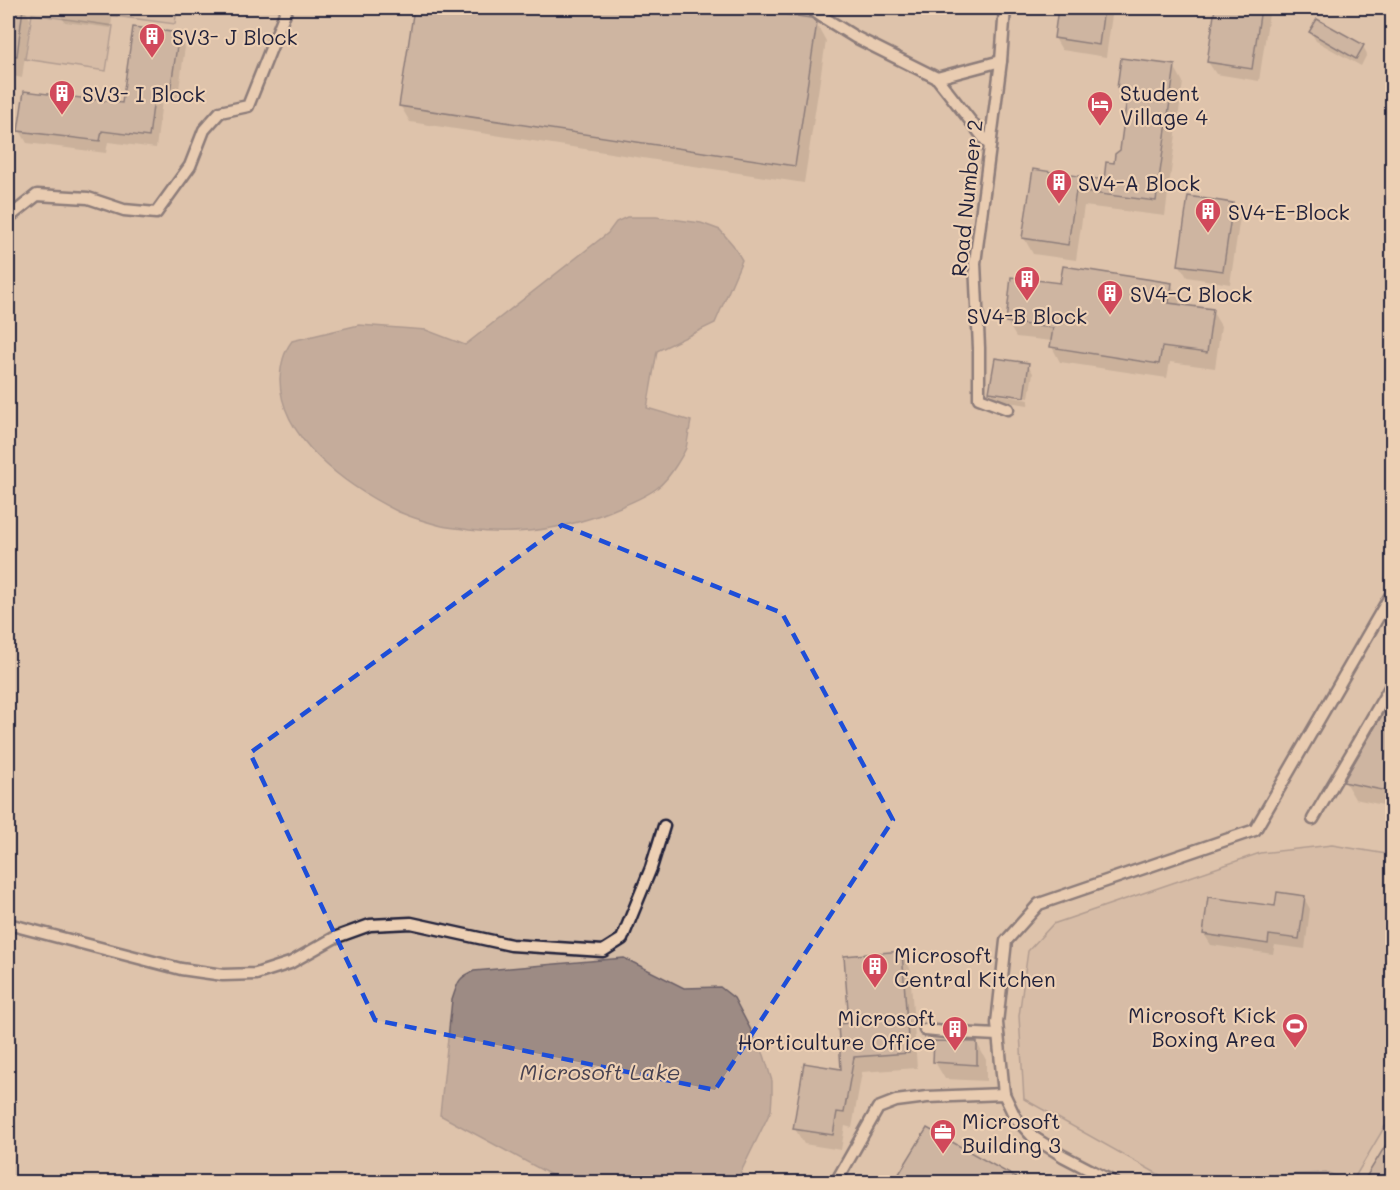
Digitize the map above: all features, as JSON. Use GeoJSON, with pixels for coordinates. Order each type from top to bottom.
{"type":"FeatureCollection","features":[{"type":"Feature","properties":{"kind":"lane"},"geometry":{"type":"LineString","coordinates":[[8,218],[37,195],[88,198],[124,210],[156,213],[190,166],[204,130],[220,112],[248,106],[287,8]]}},
{"type":"Feature","properties":{"kind":"lane"},"geometry":{"type":"LineString","coordinates":[[810,8],[855,37],[937,78],[990,146]]}},
{"type":"Feature","properties":{"kind":"lane","name":"Road Number 2"},"geometry":{"type":"LineString","coordinates":[[1005,8],[1001,61],[975,263],[979,398],[1008,409]]}},
{"type":"Feature","properties":{"kind":"lane"},"geometry":{"type":"LineString","coordinates":[[937,78],[1001,61]]}},
{"type":"Feature","properties":{"kind":"lane"},"geometry":{"type":"LineString","coordinates":[[1113,1182],[1063,1156],[1033,1137],[1015,1117],[1004,1094],[997,1023],[1006,940],[1039,904],[1255,830],[1392,593]]}},
{"type":"Feature","properties":{"kind":"lane"},"geometry":{"type":"LineString","coordinates":[[1313,819],[1392,684]]}},
{"type":"Feature","properties":{"kind":"lane"},"geometry":{"type":"LineString","coordinates":[[8,924],[181,969],[223,975],[256,974],[290,963],[334,938],[370,925],[411,923],[511,945],[603,951],[622,939],[651,868],[664,826]]}},
{"type":"Feature","properties":{"kind":"lane"},"geometry":{"type":"LineString","coordinates":[[925,1030],[956,1034],[998,1035]]}},
{"type":"Feature","properties":{"kind":"lane"},"geometry":{"type":"LineString","coordinates":[[836,1182],[878,1108],[896,1101],[927,1097],[1004,1094]]}},
{"type":"Feature","properties":{"kind":"highlighted area"},"geometry":{"type":"Polygon","coordinates":[[[562,525],[782,613],[893,820],[715,1090],[375,1020],[250,753],[562,525]]]}},
{"type":"Feature","properties":{"kind":"shaded area"},"geometry":{"type":"Polygon","coordinates":[[[8,8],[1392,8],[1392,1182],[8,1182],[8,8]]]}},
{"type":"Feature","properties":{"kind":"shaded area"},"geometry":{"type":"Polygon","coordinates":[[[109,8],[177,8],[175,24],[108,15],[109,8]]]}},
{"type":"Feature","properties":{"kind":"shaded area"},"geometry":{"type":"Polygon","coordinates":[[[32,14],[113,26],[106,71],[25,59],[32,14]]]}},
{"type":"Feature","properties":{"kind":"shaded area"},"geometry":{"type":"Polygon","coordinates":[[[1332,845],[1392,855],[1392,1130],[1385,1126],[1352,1182],[1328,1173],[1277,1175],[1251,1182],[1172,1182],[1024,1099],[1019,1016],[1028,951],[1053,924],[1260,853],[1332,845]]]}},
{"type":"Feature","properties":{"kind":"water"},"geometry":{"type":"Polygon","coordinates":[[[627,217],[656,217],[701,223],[720,230],[742,260],[715,323],[657,351],[647,408],[691,421],[683,454],[666,480],[651,492],[587,520],[554,528],[520,532],[486,532],[442,526],[400,513],[357,488],[320,458],[291,421],[283,401],[280,379],[283,359],[292,341],[359,325],[426,330],[465,345],[608,233],[616,222],[627,217]]]}},
{"type":"Feature","properties":{"kind":"water","name":"Microsoft Lake"},"geometry":{"type":"Polygon","coordinates":[[[624,958],[684,988],[720,987],[734,998],[764,1055],[772,1081],[771,1110],[736,1182],[564,1182],[440,1115],[452,1000],[464,976],[474,971],[624,958]]]}},
{"type":"Feature","properties":{"kind":"building"},"geometry":{"type":"Polygon","coordinates":[[[8,8],[23,8],[17,56],[8,55],[8,8]]]}},
{"type":"Feature","properties":{"kind":"building"},"geometry":{"type":"Polygon","coordinates":[[[414,8],[741,8],[811,18],[817,22],[795,166],[399,106],[414,8]]]}},
{"type":"Feature","properties":{"kind":"building"},"geometry":{"type":"Polygon","coordinates":[[[1058,8],[1104,8],[1099,45],[1054,38],[1058,8]]]}},
{"type":"Feature","properties":{"kind":"building"},"geometry":{"type":"Polygon","coordinates":[[[1215,8],[1261,8],[1252,69],[1207,62],[1215,8]]]}},
{"type":"Feature","properties":{"kind":"building"},"geometry":{"type":"Polygon","coordinates":[[[1317,19],[1364,45],[1356,59],[1309,32],[1317,19]]]}},
{"type":"Feature","properties":{"kind":"building"},"geometry":{"type":"Polygon","coordinates":[[[133,27],[179,33],[170,92],[155,90],[149,137],[102,131],[100,141],[18,131],[24,91],[122,103],[133,27]]]}},
{"type":"Feature","properties":{"kind":"building"},"geometry":{"type":"Polygon","coordinates":[[[1121,58],[1175,65],[1156,201],[1076,191],[1068,245],[1022,238],[1033,169],[1104,180],[1106,162],[1114,163],[1115,154],[1120,150],[1126,105],[1123,100],[1124,91],[1117,88],[1121,58]]]}},
{"type":"Feature","properties":{"kind":"building","name":"SV4-E-Block"},"geometry":{"type":"Polygon","coordinates":[[[1188,196],[1233,203],[1223,271],[1178,265],[1188,196]]]}},
{"type":"Feature","properties":{"kind":"building","name":"SV4-C Block"},"geometry":{"type":"Polygon","coordinates":[[[1063,266],[1172,283],[1169,303],[1213,309],[1207,353],[1162,347],[1159,364],[1126,359],[1050,347],[1053,328],[1006,322],[1011,277],[1060,283],[1063,266]]]}},
{"type":"Feature","properties":{"kind":"building"},"geometry":{"type":"Polygon","coordinates":[[[995,358],[1029,363],[1024,397],[989,392],[995,358]]]}},
{"type":"Feature","properties":{"kind":"building"},"geometry":{"type":"Polygon","coordinates":[[[1392,698],[1392,792],[1343,782],[1392,698]]]}},
{"type":"Feature","properties":{"kind":"building"},"geometry":{"type":"Polygon","coordinates":[[[1277,892],[1305,896],[1299,939],[1269,935],[1268,944],[1203,934],[1208,897],[1275,906],[1277,892]]]}},
{"type":"Feature","properties":{"kind":"building","name":"Microsoft Central Kitchen"},"geometry":{"type":"Polygon","coordinates":[[[902,951],[909,1053],[854,1057],[844,1113],[837,1112],[833,1135],[793,1129],[804,1063],[841,1069],[838,1024],[849,1023],[844,956],[902,951]]]}},
{"type":"Feature","properties":{"kind":"building","name":"Microsoft Horticulture Office"},"geometry":{"type":"Polygon","coordinates":[[[934,1041],[977,1042],[977,1065],[933,1062],[934,1041]]]}},
{"type":"Feature","properties":{"kind":"building","name":"Microsoft Building 3"},"geometry":{"type":"Polygon","coordinates":[[[927,1128],[1024,1182],[894,1182],[927,1128]]]}},
{"type":"Feature","properties":{"kind":"building"},"geometry":{"type":"Polygon","coordinates":[[[1392,1135],[1392,1182],[1363,1182],[1392,1135]]]}},
{"type":"Feature","properties":{"kind":"place","name":"SV3- J Block"},"geometry":{"type":"Point","coordinates":[152,59]}},
{"type":"Feature","properties":{"kind":"place","name":"SV3- I Block"},"geometry":{"type":"Point","coordinates":[62,116]}},
{"type":"Feature","properties":{"kind":"place","name":"Student Village 4"},"geometry":{"type":"Point","coordinates":[1100,127]}},
{"type":"Feature","properties":{"kind":"place","name":"SV4-A Block"},"geometry":{"type":"Point","coordinates":[1059,205]}},
{"type":"Feature","properties":{"kind":"place","name":"SV4-E-Block"},"geometry":{"type":"Point","coordinates":[1208,234]}},
{"type":"Feature","properties":{"kind":"place","name":"SV4-B Block"},"geometry":{"type":"Point","coordinates":[1027,302]}},
{"type":"Feature","properties":{"kind":"place","name":"SV4-C Block"},"geometry":{"type":"Point","coordinates":[1110,316]}},
{"type":"Feature","properties":{"kind":"place","name":"Microsoft Central Kitchen"},"geometry":{"type":"Point","coordinates":[875,989]}},
{"type":"Feature","properties":{"kind":"place","name":"Microsoft Kick Boxing Area"},"geometry":{"type":"Point","coordinates":[1295,1049]}},
{"type":"Feature","properties":{"kind":"place","name":"Microsoft Horticulture Office"},"geometry":{"type":"Point","coordinates":[955,1052]}},
{"type":"Feature","properties":{"kind":"place","name":"Microsoft Building 3"},"geometry":{"type":"Point","coordinates":[943,1155]}}]}
